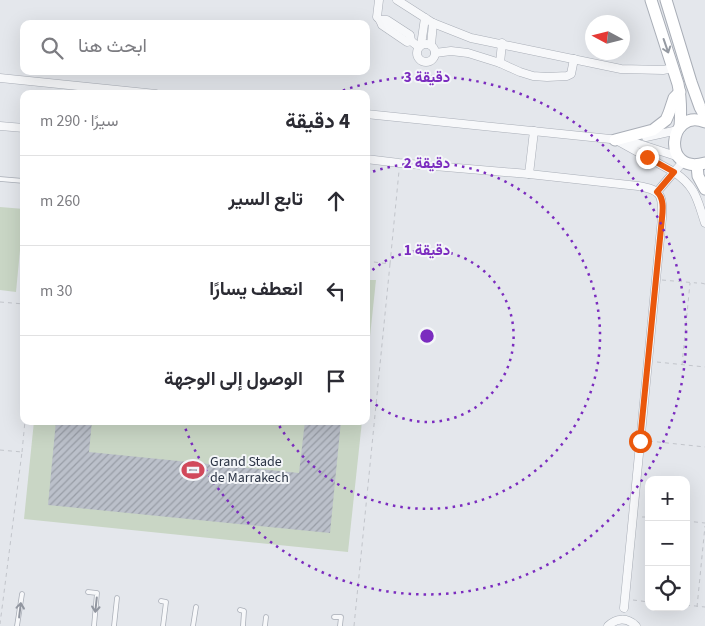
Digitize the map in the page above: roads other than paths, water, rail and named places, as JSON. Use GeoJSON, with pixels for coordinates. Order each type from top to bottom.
{"type":"FeatureCollection","features":[{"type":"Feature","properties":{"kind":"street"},"geometry":{"type":"LineString","coordinates":[[379,0],[377,17],[380,20],[387,20],[410,35],[411,41],[420,46]]}},
{"type":"Feature","properties":{"kind":"street"},"geometry":{"type":"LineString","coordinates":[[397,0],[424,18],[471,38],[621,69],[663,70],[674,68]]}},
{"type":"Feature","properties":{"kind":"street"},"geometry":{"type":"LineString","coordinates":[[651,0],[680,92],[681,112],[679,128],[674,139],[675,148],[682,159],[688,164],[701,164],[698,176],[705,189]]}},
{"type":"Feature","properties":{"kind":"street"},"geometry":{"type":"LineString","coordinates":[[666,0],[691,82],[705,116]]}},
{"type":"Feature","properties":{"kind":"street"},"geometry":{"type":"LineString","coordinates":[[424,18],[417,54],[419,59],[424,62],[432,60],[435,53],[431,44],[434,23]]}},
{"type":"Feature","properties":{"kind":"street"},"geometry":{"type":"LineString","coordinates":[[420,46],[426,43],[431,44]]}},
{"type":"Feature","properties":{"kind":"street"},"geometry":{"type":"LineString","coordinates":[[500,63],[502,43]]}},
{"type":"Feature","properties":{"kind":"street"},"geometry":{"type":"LineString","coordinates":[[435,53],[451,51],[468,53],[533,76],[567,76],[571,74],[574,59]]}},
{"type":"Feature","properties":{"kind":"street"},"geometry":{"type":"LineString","coordinates":[[0,78],[117,90]]}},
{"type":"Feature","properties":{"kind":"street"},"geometry":{"type":"LineString","coordinates":[[615,140],[653,130],[666,120],[674,98],[680,92]]}},
{"type":"Feature","properties":{"kind":"street"},"geometry":{"type":"LineString","coordinates":[[370,114],[630,141],[682,159]]}},
{"type":"Feature","properties":{"kind":"street"},"geometry":{"type":"LineString","coordinates":[[630,141],[679,128],[689,121],[700,120],[705,122]]}},
{"type":"Feature","properties":{"kind":"street"},"geometry":{"type":"LineString","coordinates":[[0,126],[20,128]]}},
{"type":"Feature","properties":{"kind":"street"},"geometry":{"type":"LineString","coordinates":[[529,174],[534,131]]}},
{"type":"Feature","properties":{"kind":"street"},"geometry":{"type":"LineString","coordinates":[[615,140],[684,179],[696,195],[705,223]]}},
{"type":"Feature","properties":{"kind":"street"},"geometry":{"type":"LineString","coordinates":[[370,159],[638,186],[654,189],[660,195],[663,210],[634,516],[624,608],[618,620]]}},
{"type":"Feature","properties":{"kind":"street"},"geometry":{"type":"LineString","coordinates":[[657,192],[682,159]]}},
{"type":"Feature","properties":{"kind":"street"},"geometry":{"type":"LineString","coordinates":[[624,608],[627,620]]}},
{"type":"Feature","properties":{"kind":"street"},"geometry":{"type":"LineString","coordinates":[[608,626],[613,621],[618,620],[627,620],[636,626]]}},
{"type":"Feature","properties":{"kind":"lane"},"geometry":{"type":"LineString","coordinates":[[0,179],[20,181]]}},
{"type":"Feature","properties":{"kind":"lane"},"geometry":{"type":"LineString","coordinates":[[88,592],[97,593],[94,626]]}},
{"type":"Feature","properties":{"kind":"lane"},"geometry":{"type":"LineString","coordinates":[[18,626],[22,594]]}},
{"type":"Feature","properties":{"kind":"lane"},"geometry":{"type":"LineString","coordinates":[[114,626],[117,598]]}},
{"type":"Feature","properties":{"kind":"lane"},"geometry":{"type":"LineString","coordinates":[[161,601],[166,602],[163,626]]}},
{"type":"Feature","properties":{"kind":"lane"},"geometry":{"type":"LineString","coordinates":[[193,626],[196,607]]}},
{"type":"Feature","properties":{"kind":"lane"},"geometry":{"type":"LineString","coordinates":[[240,610],[244,611],[243,626]]}},
{"type":"Feature","properties":{"kind":"lane"},"geometry":{"type":"LineString","coordinates":[[265,626],[266,617]]}},
{"type":"Feature","properties":{"kind":"lane"},"geometry":{"type":"LineString","coordinates":[[334,617],[341,618],[340,626]]}},
{"type":"Feature","properties":{"kind":"place","name":"Grand Stade de Marrakech"},"geometry":{"type":"Point","coordinates":[193,470]}}]}
